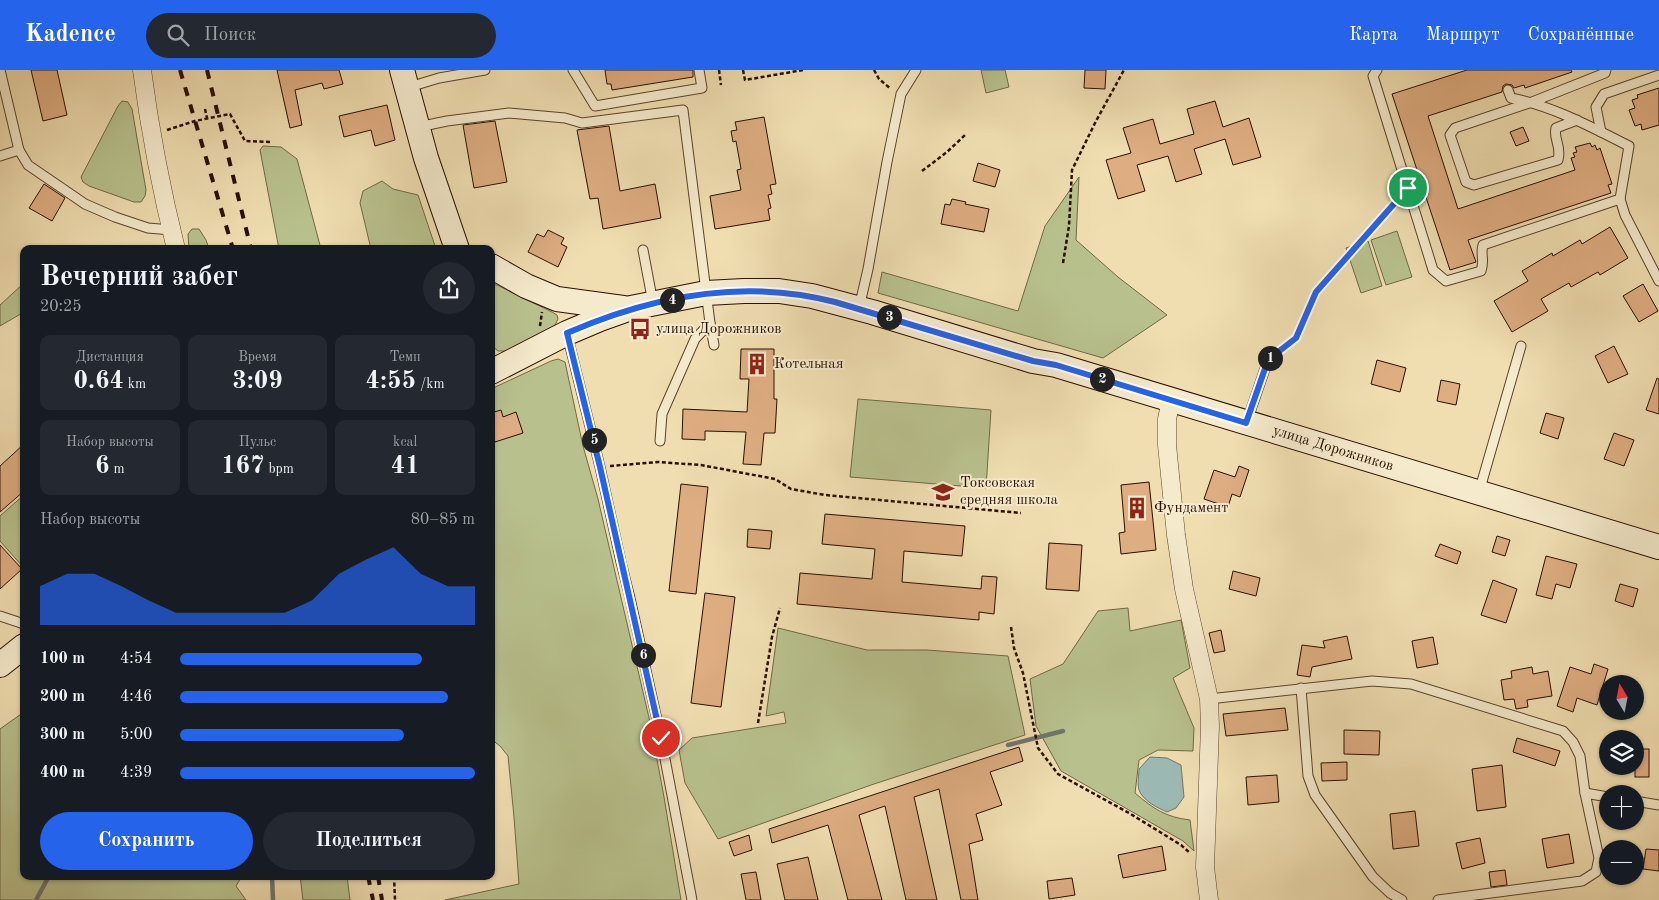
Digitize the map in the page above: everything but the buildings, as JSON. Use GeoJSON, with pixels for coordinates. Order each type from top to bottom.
{"type":"FeatureCollection","features":[{"type":"Feature","properties":{"kind":"main road"},"geometry":{"type":"LineString","coordinates":[[404,79],[434,184],[459,245]]}},
{"type":"Feature","properties":{"kind":"main road"},"geometry":{"type":"LineString","coordinates":[[495,268],[526,286],[549,305],[566,306],[569,314],[567,333]]}},
{"type":"Feature","properties":{"kind":"main road","name":"улица Дорожников"},"geometry":{"type":"LineString","coordinates":[[495,370],[567,333],[600,319],[642,306],[706,293],[779,291],[812,296],[1033,361],[1056,365],[1659,547]]}},
{"type":"Feature","properties":{"kind":"main road"},"geometry":{"type":"LineString","coordinates":[[549,305],[642,306]]}},
{"type":"Feature","properties":{"kind":"main road"},"geometry":{"type":"LineString","coordinates":[[0,665],[20,649]]}},
{"type":"Feature","properties":{"kind":"street"},"geometry":{"type":"LineString","coordinates":[[142,70],[151,134],[175,245]]}},
{"type":"Feature","properties":{"kind":"street"},"geometry":{"type":"LineString","coordinates":[[1171,400],[1167,419],[1167,445],[1176,535],[1184,590],[1209,699],[1210,726],[1205,867],[1209,900]]}},
{"type":"Feature","properties":{"kind":"lane"},"geometry":{"type":"LineString","coordinates":[[0,70],[20,150],[28,165],[85,204],[148,228],[171,230]]}},
{"type":"Feature","properties":{"kind":"lane"},"geometry":{"type":"LineString","coordinates":[[404,79],[439,78],[485,70]]}},
{"type":"Feature","properties":{"kind":"lane"},"geometry":{"type":"LineString","coordinates":[[573,70],[595,106],[702,88],[699,70]]}},
{"type":"Feature","properties":{"kind":"lane"},"geometry":{"type":"LineString","coordinates":[[858,308],[868,269],[887,162],[902,94],[916,70]]}},
{"type":"Feature","properties":{"kind":"lane"},"geometry":{"type":"LineString","coordinates":[[1377,70],[1373,76],[1433,270],[1446,281],[1481,271],[1484,261],[1481,251],[1484,244],[1620,199]]}},
{"type":"Feature","properties":{"kind":"lane"},"geometry":{"type":"LineString","coordinates":[[1577,120],[1556,128],[1555,133],[1560,152],[1558,160],[1474,185],[1466,182],[1450,135],[1455,128],[1532,102],[1605,73],[1606,70]]}},
{"type":"Feature","properties":{"kind":"lane"},"geometry":{"type":"LineString","coordinates":[[1602,132],[1596,107],[1604,94],[1659,75]]}},
{"type":"Feature","properties":{"kind":"lane"},"geometry":{"type":"LineString","coordinates":[[1508,90],[1511,98],[1532,102],[1577,120],[1630,146],[1620,199],[1625,215],[1659,281]]}},
{"type":"Feature","properties":{"kind":"lane"},"geometry":{"type":"LineString","coordinates":[[417,128],[447,121],[509,113],[565,118],[582,123],[683,110],[714,345]]}},
{"type":"Feature","properties":{"kind":"lane"},"geometry":{"type":"LineString","coordinates":[[0,156],[20,150]]}},
{"type":"Feature","properties":{"kind":"lane"},"geometry":{"type":"LineString","coordinates":[[642,306],[643,250]]}},
{"type":"Feature","properties":{"kind":"lane"},"geometry":{"type":"LineString","coordinates":[[660,441],[662,414],[696,339],[710,323]]}},
{"type":"Feature","properties":{"kind":"lane"},"geometry":{"type":"LineString","coordinates":[[567,333],[600,467],[661,738],[692,900]]}},
{"type":"Feature","properties":{"kind":"lane"},"geometry":{"type":"LineString","coordinates":[[1479,493],[1521,346]]}},
{"type":"Feature","properties":{"kind":"lane"},"geometry":{"type":"LineString","coordinates":[[1246,423],[1268,360]]}},
{"type":"Feature","properties":{"kind":"lane"},"geometry":{"type":"LineString","coordinates":[[0,616],[20,623]]}},
{"type":"Feature","properties":{"kind":"lane"},"geometry":{"type":"LineString","coordinates":[[1209,699],[1372,681],[1410,684],[1563,731],[1573,742],[1580,756],[1585,793],[1599,858],[1596,872],[1582,881],[1438,900]]}},
{"type":"Feature","properties":{"kind":"lane"},"geometry":{"type":"LineString","coordinates":[[1302,688],[1308,776],[1315,795],[1373,877],[1390,893],[1402,900]]}},
{"type":"Feature","properties":{"kind":"lane"},"geometry":{"type":"LineString","coordinates":[[1585,793],[1599,795]]}},
{"type":"Feature","properties":{"kind":"lane"},"geometry":{"type":"LineString","coordinates":[[1644,802],[1659,804]]}},
{"type":"Feature","properties":{"kind":"path"},"geometry":{"type":"LineString","coordinates":[[718,70],[721,85]]}},
{"type":"Feature","properties":{"kind":"path"},"geometry":{"type":"LineString","coordinates":[[743,70],[745,80],[803,70]]}},
{"type":"Feature","properties":{"kind":"path"},"geometry":{"type":"LineString","coordinates":[[1063,263],[1069,226],[1072,170],[1124,70]]}},
{"type":"Feature","properties":{"kind":"path"},"geometry":{"type":"LineString","coordinates":[[205,110],[207,118]]}},
{"type":"Feature","properties":{"kind":"path"},"geometry":{"type":"LineString","coordinates":[[151,134],[207,118],[230,114],[245,141],[271,142]]}},
{"type":"Feature","properties":{"kind":"path"},"geometry":{"type":"LineString","coordinates":[[922,171],[966,135]]}},
{"type":"Feature","properties":{"kind":"path"},"geometry":{"type":"LineString","coordinates":[[1268,360],[1296,338],[1316,292],[1408,188]]}},
{"type":"Feature","properties":{"kind":"path"},"geometry":{"type":"LineString","coordinates":[[539,332],[549,305]]}},
{"type":"Feature","properties":{"kind":"path"},"geometry":{"type":"LineString","coordinates":[[600,467],[658,462],[701,465],[775,479],[791,489],[825,496],[1020,513]]}},
{"type":"Feature","properties":{"kind":"path"},"geometry":{"type":"LineString","coordinates":[[758,724],[772,637],[780,608]]}},
{"type":"Feature","properties":{"kind":"path"},"geometry":{"type":"LineString","coordinates":[[1011,627],[1014,648],[1023,673],[1038,748],[1058,774],[1181,845],[1205,867]]}},
{"type":"Feature","properties":{"kind":"path"},"geometry":{"type":"LineString","coordinates":[[394,880],[395,900]]}},
{"type":"Feature","properties":{"kind":"green space"},"geometry":{"type":"Polygon","coordinates":[[[981,70],[1005,70],[1009,87],[986,93],[981,70]]]}},
{"type":"Feature","properties":{"kind":"green space"},"geometry":{"type":"Polygon","coordinates":[[[122,101],[128,102],[132,109],[146,190],[141,202],[134,202],[89,186],[83,182],[81,177],[122,101]]]}},
{"type":"Feature","properties":{"kind":"green space"},"geometry":{"type":"Polygon","coordinates":[[[263,146],[281,147],[297,159],[320,245],[278,245],[260,150],[263,146]]]}},
{"type":"Feature","properties":{"kind":"green space"},"geometry":{"type":"Polygon","coordinates":[[[1079,177],[1076,240],[1118,277],[1167,315],[1103,358],[878,293],[882,272],[1018,311],[1045,226],[1079,177]]]}},
{"type":"Feature","properties":{"kind":"green space"},"geometry":{"type":"Polygon","coordinates":[[[382,181],[393,189],[418,195],[435,245],[370,245],[360,203],[363,191],[382,181]]]}},
{"type":"Feature","properties":{"kind":"green space"},"geometry":{"type":"Polygon","coordinates":[[[192,229],[199,229],[208,245],[189,245],[188,234],[192,229]]]}},
{"type":"Feature","properties":{"kind":"green space"},"geometry":{"type":"Polygon","coordinates":[[[1397,231],[1412,277],[1386,285],[1371,240],[1397,231]]]}},
{"type":"Feature","properties":{"kind":"green space"},"geometry":{"type":"Polygon","coordinates":[[[1368,241],[1382,286],[1361,293],[1346,248],[1368,241]]]}},
{"type":"Feature","properties":{"kind":"green space"},"geometry":{"type":"Polygon","coordinates":[[[495,285],[557,315],[558,319],[554,327],[506,351],[498,351],[495,348],[495,285]]]}},
{"type":"Feature","properties":{"kind":"green space"},"geometry":{"type":"Polygon","coordinates":[[[20,287],[20,314],[0,326],[0,305],[20,287]]]}},
{"type":"Feature","properties":{"kind":"green space"},"geometry":{"type":"Polygon","coordinates":[[[558,359],[565,362],[583,446],[598,499],[650,722],[681,900],[445,900],[519,884],[508,756],[495,742],[495,387],[558,359]]]}},
{"type":"Feature","properties":{"kind":"green space"},"geometry":{"type":"Polygon","coordinates":[[[858,399],[991,410],[986,488],[850,477],[858,399]]]}},
{"type":"Feature","properties":{"kind":"green space"},"geometry":{"type":"Polygon","coordinates":[[[20,498],[20,564],[0,541],[0,516],[20,498]]]}},
{"type":"Feature","properties":{"kind":"green space"},"geometry":{"type":"Polygon","coordinates":[[[1128,608],[1130,631],[1181,620],[1190,668],[1173,678],[1194,728],[1193,751],[1158,750],[1139,760],[1135,793],[1160,811],[1174,817],[1190,820],[1194,851],[1183,841],[1061,771],[1036,726],[1030,679],[1063,664],[1098,611],[1128,608]]]}},
{"type":"Feature","properties":{"kind":"green space"},"geometry":{"type":"Polygon","coordinates":[[[778,628],[867,650],[927,650],[1008,656],[1025,735],[874,784],[718,839],[685,783],[679,750],[692,738],[786,723],[784,712],[766,716],[778,628]]]}},
{"type":"Feature","properties":{"kind":"green space"},"geometry":{"type":"Polygon","coordinates":[[[20,715],[20,880],[240,880],[236,886],[246,900],[0,900],[0,729],[20,715]]]}},
{"type":"Feature","properties":{"kind":"green space"},"geometry":{"type":"Polygon","coordinates":[[[300,880],[348,880],[350,900],[303,900],[300,880]]]}},
{"type":"Feature","properties":{"kind":"water"},"geometry":{"type":"Polygon","coordinates":[[[1150,757],[1167,758],[1181,765],[1184,797],[1176,808],[1167,812],[1147,801],[1139,790],[1139,769],[1150,757]]]}},
{"type":"Feature","properties":{"kind":"waterway"},"geometry":{"type":"LineString","coordinates":[[1008,745],[1063,731]]}},
{"type":"Feature","properties":{"kind":"waterway"},"geometry":{"type":"LineString","coordinates":[[36,900],[47,880]]}},
{"type":"Feature","properties":{"kind":"waterway"},"geometry":{"type":"LineString","coordinates":[[272,880],[273,900]]}},
{"type":"Feature","properties":{"kind":"railway"},"geometry":{"type":"LineString","coordinates":[[180,70],[232,245]]}},
{"type":"Feature","properties":{"kind":"railway"},"geometry":{"type":"LineString","coordinates":[[207,70],[250,245]]}},
{"type":"Feature","properties":{"kind":"railway"},"geometry":{"type":"LineString","coordinates":[[369,880],[373,900]]}},
{"type":"Feature","properties":{"kind":"railway"},"geometry":{"type":"LineString","coordinates":[[379,880],[382,900]]}},
{"type":"Feature","properties":{"kind":"place","name":"улица Дорожников"},"geometry":{"type":"Point","coordinates":[640,329]}},
{"type":"Feature","properties":{"kind":"place","name":"Котельная"},"geometry":{"type":"Point","coordinates":[757,364]}},
{"type":"Feature","properties":{"kind":"place","name":"Токсовская средняя школа"},"geometry":{"type":"Point","coordinates":[943,492]}},
{"type":"Feature","properties":{"kind":"place","name":"Фундамент"},"geometry":{"type":"Point","coordinates":[1137,508]}},
{"type":"Feature","properties":{"kind":"route"},"geometry":{"type":"LineString","coordinates":[[661,738],[600,467],[567,333],[631,308],[654,303],[706,293],[779,291],[812,296],[858,308],[1033,361],[1056,365],[1246,423],[1268,360],[1296,338],[1316,292],[1408,188]]}}]}
